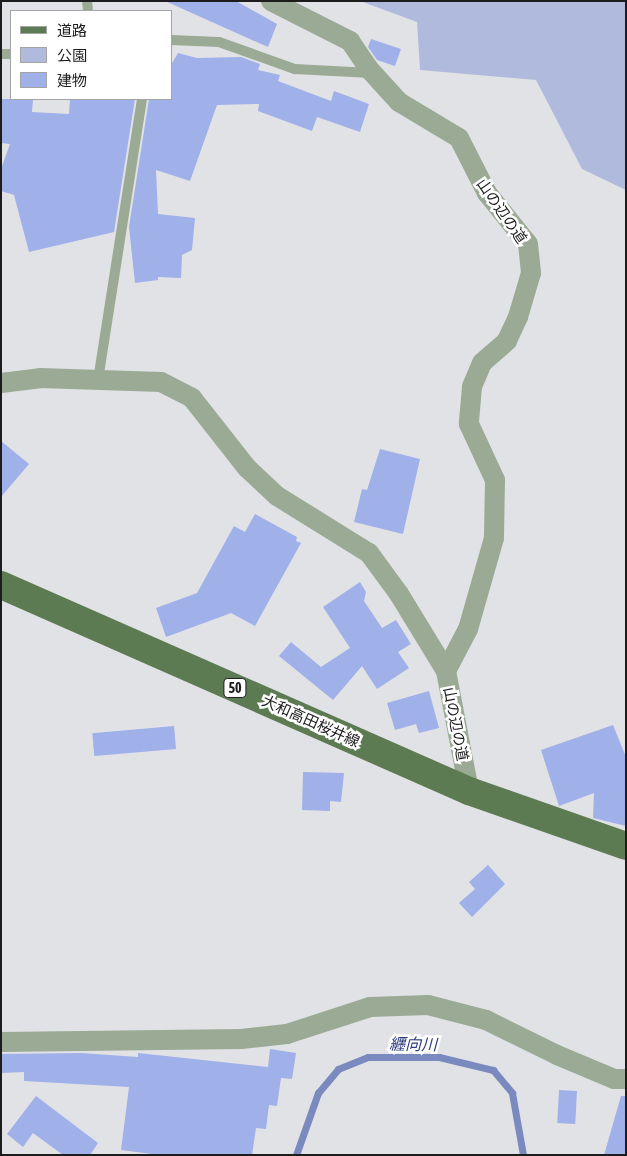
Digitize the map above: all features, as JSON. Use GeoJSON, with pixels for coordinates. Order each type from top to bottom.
{"type":"FeatureCollection","features":[{"type":"Feature","properties":{"kind":"main road","name":"大和高田桜井線"},"geometry":{"type":"LineString","coordinates":[[1,584],[469,791],[626,846]]}},
{"type":"Feature","properties":{"kind":"street","name":"山の辺の道"},"geometry":{"type":"LineString","coordinates":[[271,1],[350,41],[372,73],[399,102],[459,138],[487,193],[528,244],[531,273],[518,317],[507,341],[482,363],[472,387],[469,424],[495,480],[494,538],[468,630],[446,671],[469,791]]}},
{"type":"Feature","properties":{"kind":"street"},"geometry":{"type":"LineString","coordinates":[[1,383],[40,378],[161,382],[192,398],[247,468],[278,496],[369,553],[399,594],[446,671]]}},
{"type":"Feature","properties":{"kind":"street"},"geometry":{"type":"LineString","coordinates":[[1,1042],[242,1039],[287,1034],[370,1007],[428,1005],[471,1014],[557,1055],[614,1079],[626,1079]]}},
{"type":"Feature","properties":{"kind":"lane"},"geometry":{"type":"LineString","coordinates":[[172,40],[220,42],[295,69],[372,73]]}},
{"type":"Feature","properties":{"kind":"lane"},"geometry":{"type":"LineString","coordinates":[[98,380],[142,100]]}},
{"type":"Feature","properties":{"kind":"green space"},"geometry":{"type":"Polygon","coordinates":[[[360,1],[626,1],[626,190],[582,169],[536,80],[420,70],[417,22],[360,1]]]}},
{"type":"Feature","properties":{"kind":"building"},"geometry":{"type":"Polygon","coordinates":[[[165,1],[236,1],[277,24],[268,47],[165,1]]]}},
{"type":"Feature","properties":{"kind":"building"},"geometry":{"type":"Polygon","coordinates":[[[371,39],[401,49],[395,66],[377,60],[368,47],[371,39]]]}},
{"type":"Feature","properties":{"kind":"building"},"geometry":{"type":"Polygon","coordinates":[[[178,53],[197,58],[241,57],[260,64],[258,70],[280,75],[278,81],[331,101],[334,91],[369,104],[360,132],[317,117],[312,131],[258,111],[259,104],[217,105],[190,181],[156,170],[158,214],[195,218],[192,250],[182,255],[181,278],[158,277],[158,280],[135,283],[129,227],[149,100],[172,100],[172,63],[178,53]]]}},
{"type":"Feature","properties":{"kind":"building"},"geometry":{"type":"Polygon","coordinates":[[[1,99],[33,100],[32,112],[69,114],[70,100],[135,100],[114,232],[29,252],[14,195],[1,191],[1,169],[10,144],[1,143],[1,99]]]}},
{"type":"Feature","properties":{"kind":"building"},"geometry":{"type":"Polygon","coordinates":[[[1,441],[29,464],[1,497],[1,441]]]}},
{"type":"Feature","properties":{"kind":"building"},"geometry":{"type":"Polygon","coordinates":[[[380,449],[420,459],[403,534],[354,522],[362,489],[367,490],[380,449]]]}},
{"type":"Feature","properties":{"kind":"building"},"geometry":{"type":"Polygon","coordinates":[[[255,514],[297,537],[296,541],[301,543],[255,626],[231,613],[166,637],[156,608],[197,593],[234,526],[245,532],[255,514]]]}},
{"type":"Feature","properties":{"kind":"building"},"geometry":{"type":"Polygon","coordinates":[[[360,582],[366,592],[364,601],[382,628],[396,620],[411,644],[398,652],[409,668],[377,689],[362,666],[333,700],[279,656],[291,642],[321,667],[350,648],[323,607],[360,582]]]}},
{"type":"Feature","properties":{"kind":"building"},"geometry":{"type":"Polygon","coordinates":[[[429,691],[439,728],[419,733],[416,724],[395,730],[387,703],[429,691]]]}},
{"type":"Feature","properties":{"kind":"building"},"geometry":{"type":"Polygon","coordinates":[[[613,725],[626,757],[626,826],[593,818],[594,793],[559,806],[541,750],[613,725]]]}},
{"type":"Feature","properties":{"kind":"building"},"geometry":{"type":"Polygon","coordinates":[[[174,726],[176,749],[94,756],[92,733],[174,726]]]}},
{"type":"Feature","properties":{"kind":"building"},"geometry":{"type":"Polygon","coordinates":[[[303,772],[344,773],[341,802],[330,801],[330,811],[302,810],[303,772]]]}},
{"type":"Feature","properties":{"kind":"building"},"geometry":{"type":"Polygon","coordinates":[[[488,865],[505,884],[472,917],[459,903],[475,889],[469,882],[488,865]]]}},
{"type":"Feature","properties":{"kind":"building"},"geometry":{"type":"Polygon","coordinates":[[[270,1049],[296,1053],[292,1079],[281,1078],[277,1106],[269,1105],[266,1129],[256,1128],[252,1155],[160,1155],[121,1150],[129,1087],[24,1081],[24,1072],[1,1073],[1,1054],[81,1053],[138,1057],[138,1053],[268,1067],[270,1049]]]}},
{"type":"Feature","properties":{"kind":"building"},"geometry":{"type":"Polygon","coordinates":[[[559,1090],[577,1091],[575,1124],[557,1123],[559,1090]]]}},
{"type":"Feature","properties":{"kind":"building"},"geometry":{"type":"Polygon","coordinates":[[[36,1096],[98,1143],[90,1155],[63,1155],[33,1133],[23,1147],[7,1134],[36,1096]]]}},
{"type":"Feature","properties":{"kind":"building"},"geometry":{"type":"Polygon","coordinates":[[[621,1096],[626,1096],[626,1155],[604,1155],[621,1096]]]}},
{"type":"Feature","properties":{"kind":"waterway","name":"纒向川"},"geometry":{"type":"LineString","coordinates":[[296,1155],[318,1093],[338,1069],[368,1057],[439,1057],[493,1070],[512,1093],[523,1155]]}}]}
